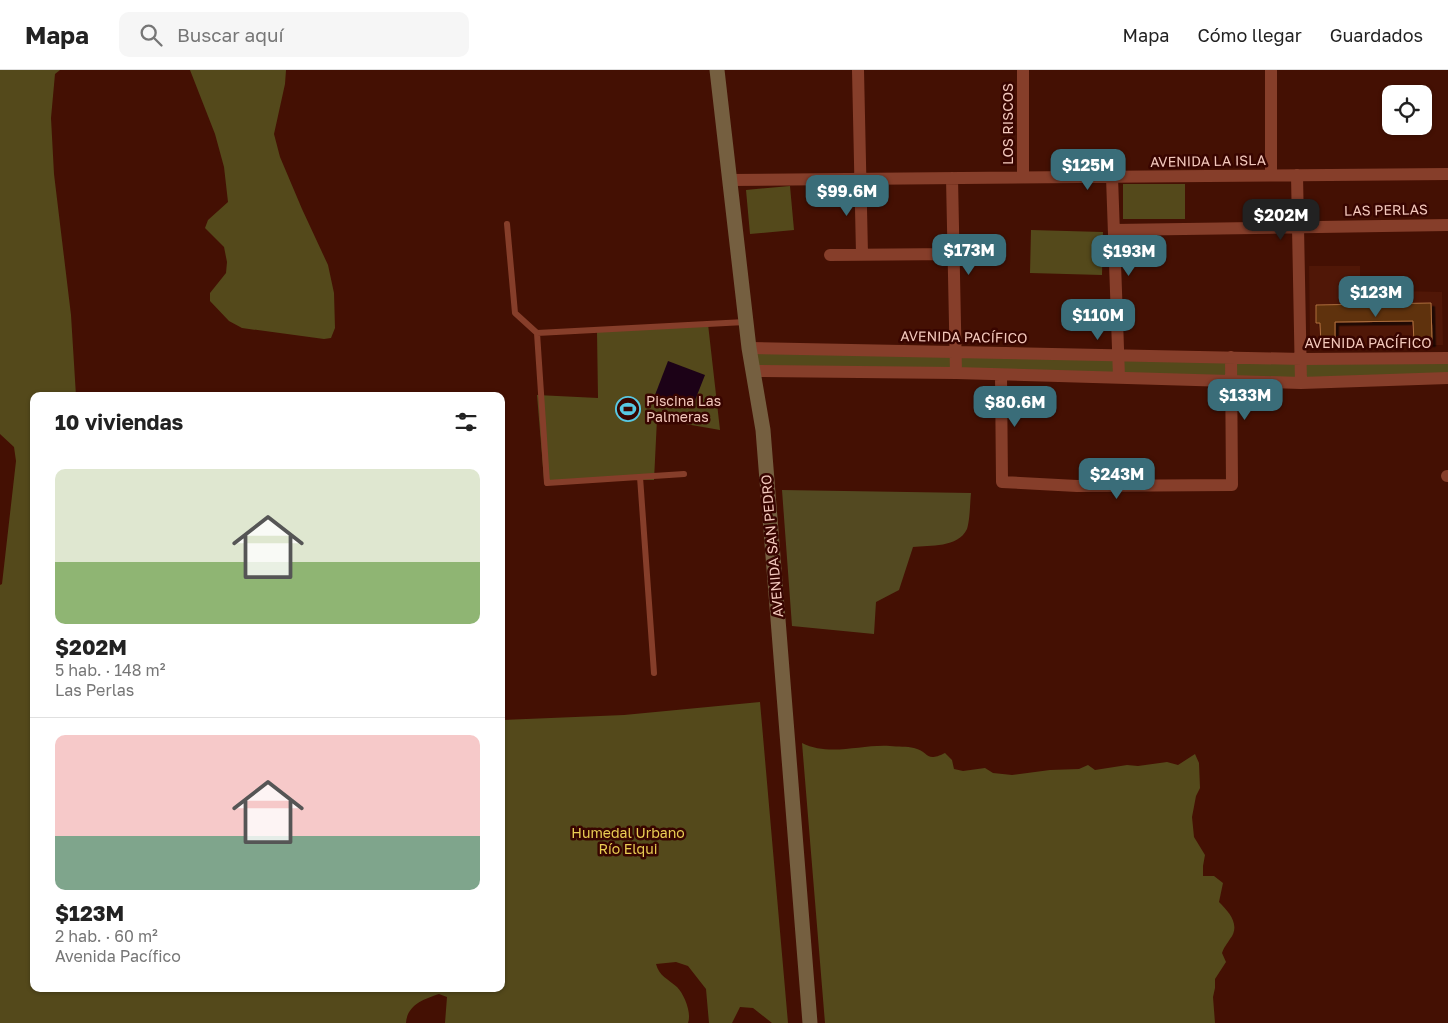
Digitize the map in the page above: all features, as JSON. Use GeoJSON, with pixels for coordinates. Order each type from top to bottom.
{"type":"FeatureCollection","features":[{"type":"Feature","properties":{"kind":"street","name":"AVENIDA SAN PEDRO"},"geometry":{"type":"LineString","coordinates":[[716,70],[745,322],[764,440],[810,1023]]}},
{"type":"Feature","properties":{"kind":"street"},"geometry":{"type":"LineString","coordinates":[[858,70],[862,254]]}},
{"type":"Feature","properties":{"kind":"street","name":"LOS RISCOS"},"geometry":{"type":"LineString","coordinates":[[1023,70],[1023,178]]}},
{"type":"Feature","properties":{"kind":"street"},"geometry":{"type":"LineString","coordinates":[[1271,70],[1271,175]]}},
{"type":"Feature","properties":{"kind":"street","name":"AVENIDA LA ISLA"},"geometry":{"type":"LineString","coordinates":[[729,180],[1448,174]]}},
{"type":"Feature","properties":{"kind":"street"},"geometry":{"type":"LineString","coordinates":[[1297,175],[1301,383]]}},
{"type":"Feature","properties":{"kind":"street"},"geometry":{"type":"LineString","coordinates":[[1112,177],[1119,378]]}},
{"type":"Feature","properties":{"kind":"street"},"geometry":{"type":"LineString","coordinates":[[952,178],[956,374]]}},
{"type":"Feature","properties":{"kind":"street","name":"LAS PERLAS"},"geometry":{"type":"LineString","coordinates":[[1114,230],[1448,224]]}},
{"type":"Feature","properties":{"kind":"street"},"geometry":{"type":"LineString","coordinates":[[830,255],[954,254]]}},
{"type":"Feature","properties":{"kind":"street","name":"AVENIDA PACÍFICO"},"geometry":{"type":"LineString","coordinates":[[749,348],[1302,359],[1448,358]]}},
{"type":"Feature","properties":{"kind":"street"},"geometry":{"type":"LineString","coordinates":[[1001,375],[1002,482],[1077,486],[1232,485],[1231,357]]}},
{"type":"Feature","properties":{"kind":"street"},"geometry":{"type":"LineString","coordinates":[[753,371],[1301,383],[1448,378]]}},
{"type":"Feature","properties":{"kind":"lane"},"geometry":{"type":"LineString","coordinates":[[507,224],[515,313],[537,333],[547,483],[684,474]]}},
{"type":"Feature","properties":{"kind":"lane"},"geometry":{"type":"LineString","coordinates":[[537,333],[745,322]]}},
{"type":"Feature","properties":{"kind":"lane"},"geometry":{"type":"LineString","coordinates":[[640,477],[654,673]]}},
{"type":"Feature","properties":{"kind":"shaded area"},"geometry":{"type":"Polygon","coordinates":[[[1309,266],[1360,266],[1360,290],[1442,292],[1443,345],[1310,346],[1309,266]]]}},
{"type":"Feature","properties":{"kind":"shaded area"},"geometry":{"type":"Polygon","coordinates":[[[668,361],[705,375],[692,408],[655,395],[668,361]]]}},
{"type":"Feature","properties":{"kind":"shaded area"},"geometry":{"type":"Polygon","coordinates":[[[782,490],[971,493],[968,525],[963,535],[950,543],[913,547],[899,590],[876,602],[874,634],[792,626],[782,490]]]}},
{"type":"Feature","properties":{"kind":"green space","name":"Humedal Urbano Río Elqui"},"geometry":{"type":"Polygon","coordinates":[[[0,70],[60,70],[55,74],[51,118],[54,174],[71,315],[76,392],[30,392],[30,992],[505,992],[505,720],[624,715],[760,702],[788,1023],[772,1023],[753,1008],[740,1007],[732,1023],[709,1023],[706,989],[688,966],[676,962],[656,964],[662,974],[682,994],[687,1004],[688,1023],[445,1023],[447,997],[439,994],[413,1007],[409,1012],[406,1023],[0,1023],[0,585],[2,584],[16,461],[14,447],[0,434],[0,70]]]}},
{"type":"Feature","properties":{"kind":"green space"},"geometry":{"type":"Polygon","coordinates":[[[190,70],[286,70],[285,84],[274,134],[280,157],[328,265],[334,293],[335,328],[331,338],[324,339],[242,328],[229,321],[210,301],[210,293],[226,273],[227,262],[224,247],[205,228],[208,220],[228,202],[224,167],[215,134],[190,70]]]}},
{"type":"Feature","properties":{"kind":"green space"},"geometry":{"type":"Polygon","coordinates":[[[1123,184],[1185,184],[1185,219],[1123,219],[1123,184]]]}},
{"type":"Feature","properties":{"kind":"green space"},"geometry":{"type":"Polygon","coordinates":[[[790,186],[794,230],[750,234],[746,190],[790,186]]]}},
{"type":"Feature","properties":{"kind":"green space"},"geometry":{"type":"Polygon","coordinates":[[[1031,230],[1103,232],[1102,275],[1030,273],[1031,230]]]}},
{"type":"Feature","properties":{"kind":"green space","name":"Piscina Las Palmeras"},"geometry":{"type":"Polygon","coordinates":[[[708,324],[720,430],[657,419],[654,480],[544,480],[537,395],[598,398],[597,332],[708,324]]]}},
{"type":"Feature","properties":{"kind":"green space"},"geometry":{"type":"Polygon","coordinates":[[[754,353],[1448,362],[1448,374],[1301,378],[757,366],[754,353]]]}},
{"type":"Feature","properties":{"kind":"green space"},"geometry":{"type":"Polygon","coordinates":[[[802,743],[813,747],[835,750],[879,746],[911,747],[931,757],[945,753],[952,760],[954,769],[963,771],[985,768],[993,773],[1012,775],[1050,770],[1079,769],[1088,765],[1095,770],[1167,762],[1178,765],[1195,754],[1199,763],[1200,788],[1196,796],[1192,817],[1194,837],[1205,855],[1203,876],[1214,876],[1223,883],[1219,902],[1230,914],[1234,924],[1233,934],[1222,953],[1226,962],[1215,979],[1213,997],[1215,1023],[825,1023],[802,743]]]}},
{"type":"Feature","properties":{"kind":"building"},"geometry":{"type":"Polygon","coordinates":[[[1431,303],[1432,343],[1414,343],[1413,321],[1335,322],[1335,344],[1321,345],[1320,323],[1316,323],[1316,305],[1431,303]]]}},
{"type":"Feature","properties":{"kind":"place","name":"Piscina Las Palmeras"},"geometry":{"type":"Point","coordinates":[628,409]}}]}
